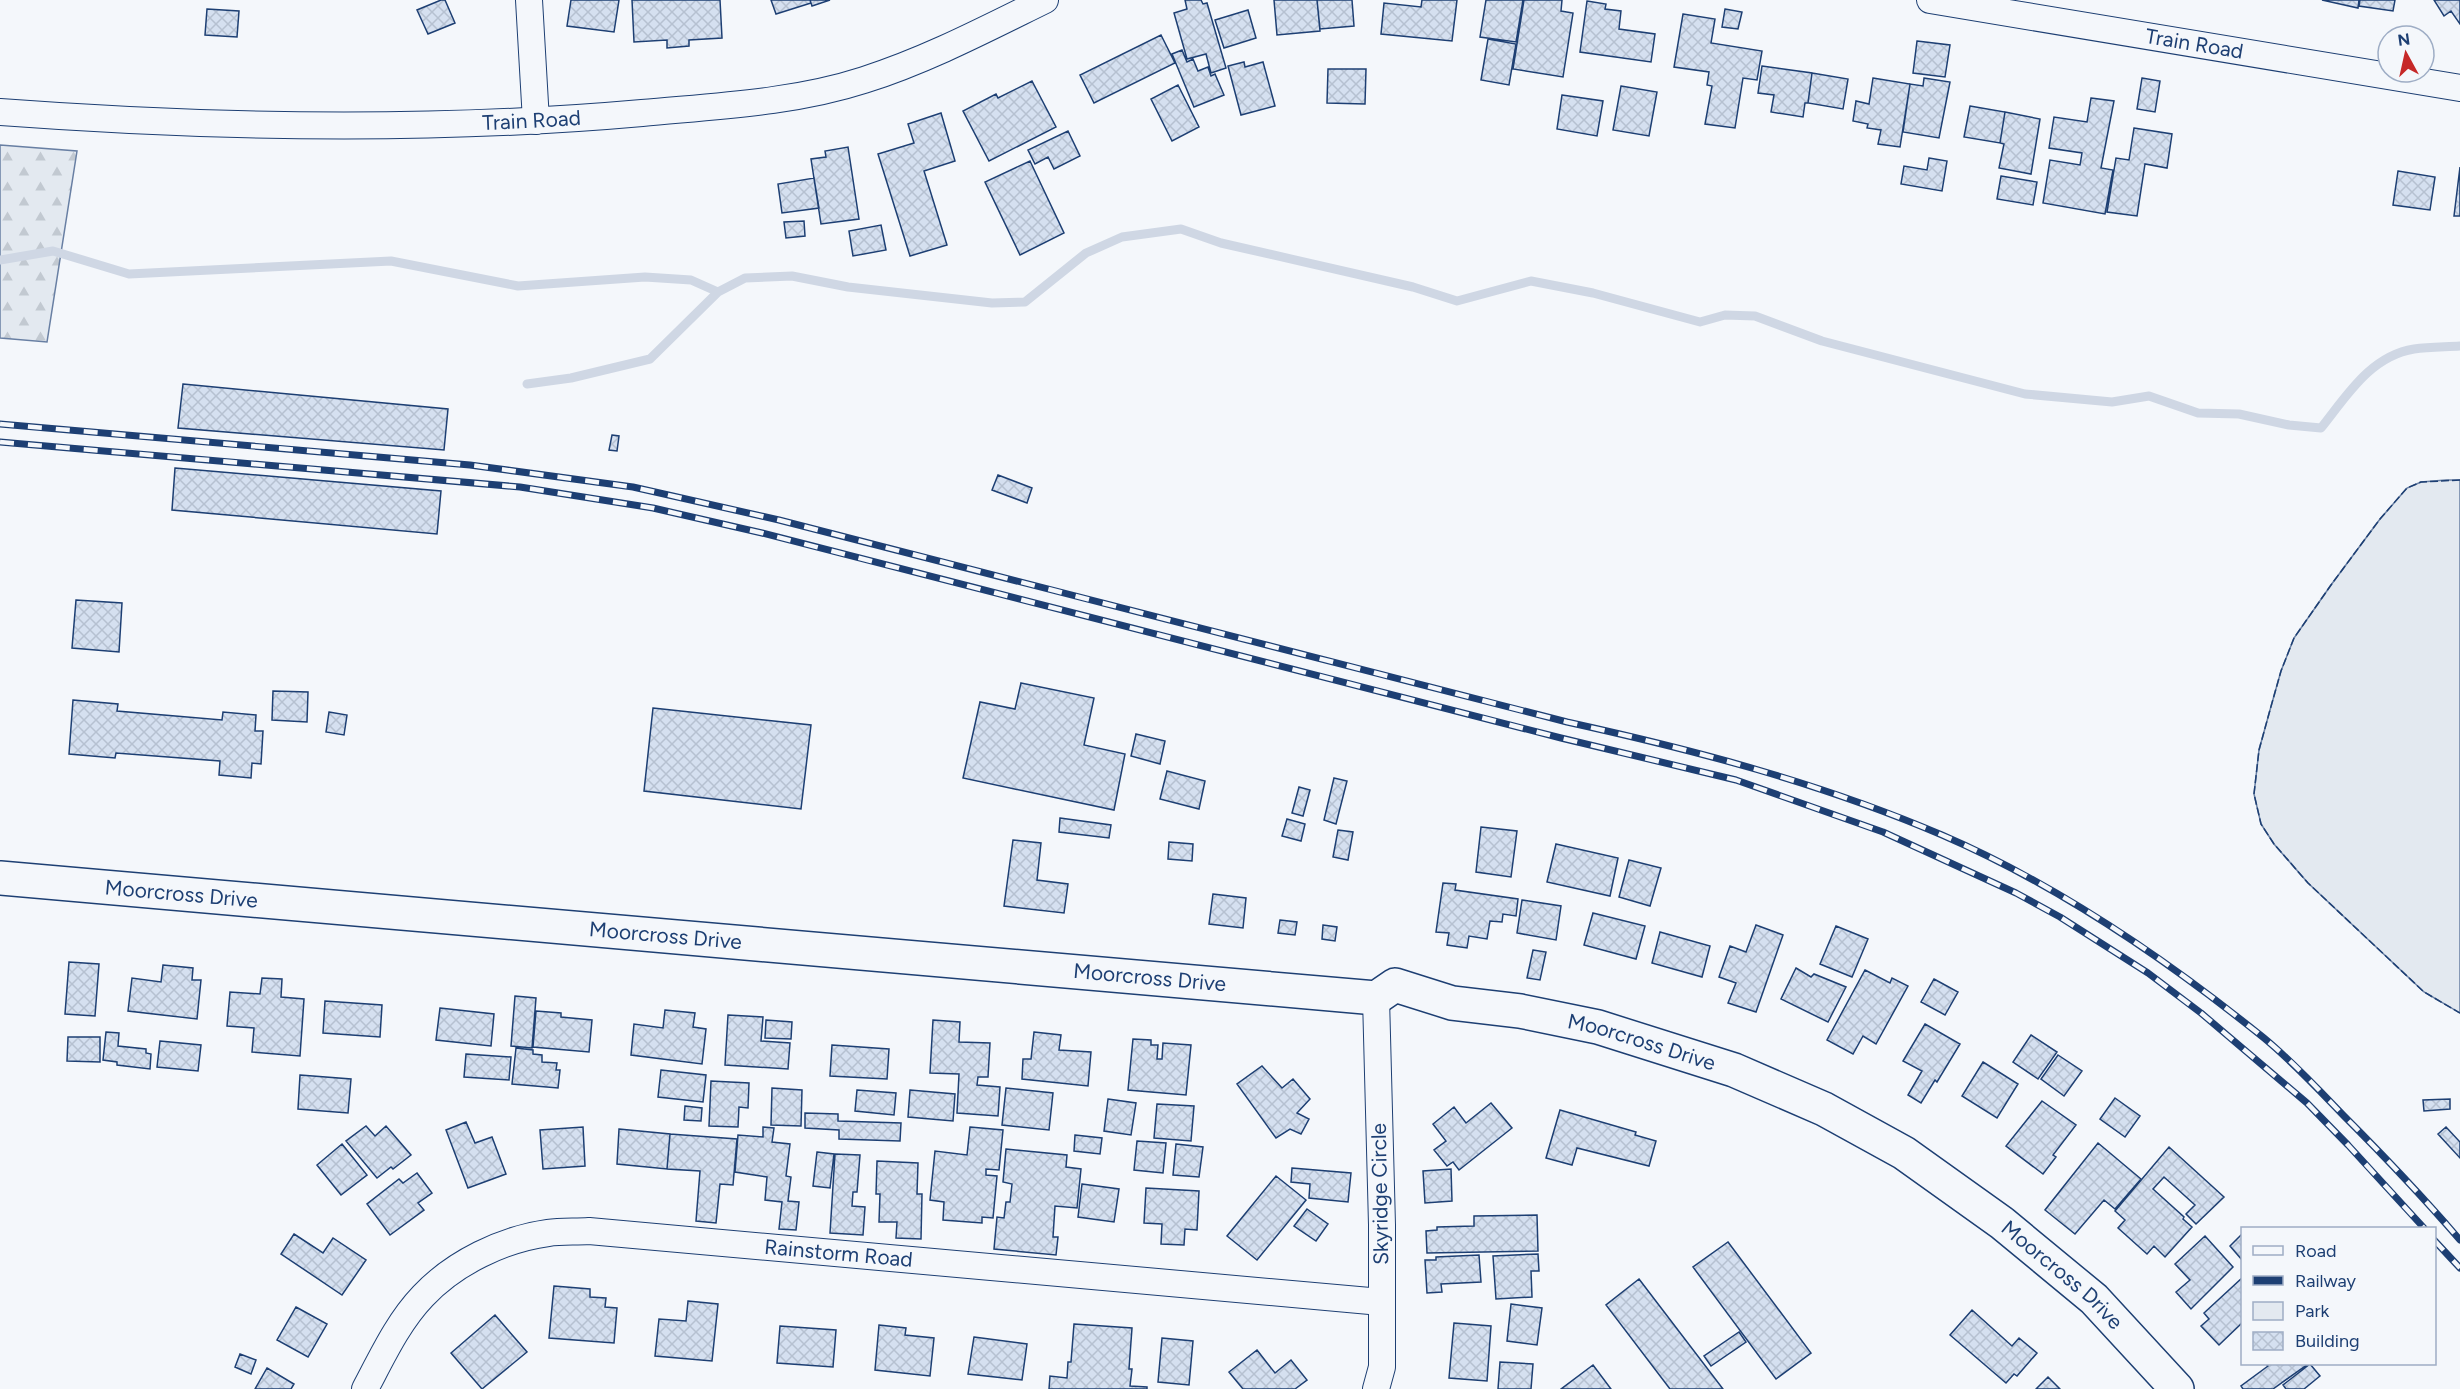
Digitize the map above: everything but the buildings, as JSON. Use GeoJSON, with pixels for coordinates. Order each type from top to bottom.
{"type":"FeatureCollection","features":[{"type":"Feature","properties":{"kind":"street"},"geometry":{"type":"LineString","coordinates":[[529,0],[536,121]]}},
{"type":"Feature","properties":{"kind":"street","name":"Train Road"},"geometry":{"type":"LineString","coordinates":[[0,112],[221,125],[351,126],[536,121],[737,104],[802,95],[863,81],[925,58],[1045,0]]}},
{"type":"Feature","properties":{"kind":"street","name":"Train Road"},"geometry":{"type":"LineString","coordinates":[[1930,0],[2460,88]]}},
{"type":"Feature","properties":{"kind":"street","name":"Moorcross Drive"},"geometry":{"type":"LineString","coordinates":[[0,878],[230,900],[945,958],[1376,998],[1395,985],[1452,1003],[1520,1011],[1598,1027],[1734,1070],[1824,1108],[1904,1153],[2002,1223],[2094,1299],[2176,1389]]}},
{"type":"Feature","properties":{"kind":"street","name":"Skyridge Circle"},"geometry":{"type":"LineString","coordinates":[[1376,998],[1382,1225],[1382,1367],[1376,1389]]}},
{"type":"Feature","properties":{"kind":"street","name":"Rainstorm Road"},"geometry":{"type":"LineString","coordinates":[[364,1389],[402,1323],[423,1296],[453,1271],[481,1254],[515,1241],[547,1233],[589,1231],[1381,1302]]}},
{"type":"Feature","properties":{"kind":"green space"},"geometry":{"type":"Polygon","coordinates":[[[0,145],[77,151],[47,342],[0,338],[0,145]]]}},
{"type":"Feature","properties":{"kind":"green space"},"geometry":{"type":"Polygon","coordinates":[[[2460,480],[2460,1013],[2424,992],[2308,883],[2274,844],[2261,824],[2254,794],[2259,750],[2281,671],[2294,638],[2380,519],[2407,488],[2421,482],[2460,480]]]}},
{"type":"Feature","properties":{"kind":"waterway"},"geometry":{"type":"LineString","coordinates":[[0,260],[53,251],[129,274],[391,261],[518,286],[645,277],[691,280],[718,292],[745,278],[792,276],[848,287],[992,303],[1025,302],[1086,253],[1122,237],[1181,229],[1221,243],[1413,287],[1457,301],[1531,281],[1593,293],[1700,322],[1725,315],[1755,316],[1822,341],[2025,394],[2112,402],[2149,396],[2198,413],[2239,414],[2289,425],[2321,428],[2360,380],[2384,360],[2414,349],[2460,346]]}},
{"type":"Feature","properties":{"kind":"waterway"},"geometry":{"type":"LineString","coordinates":[[527,384],[571,378],[650,359],[718,292]]}},
{"type":"Feature","properties":{"kind":"railway"},"geometry":{"type":"LineString","coordinates":[[0,424],[470,465],[633,487],[779,520],[1567,722],[1710,756],[1850,799],[1942,835],[2027,877],[2110,926],[2189,980],[2285,1057],[2389,1161],[2460,1240]]}},
{"type":"Feature","properties":{"kind":"railway"},"geometry":{"type":"LineString","coordinates":[[0,442],[520,487],[653,508],[762,533],[1561,738],[1736,780],[1883,832],[2016,893],[2060,917],[2148,973],[2201,1013],[2307,1103],[2423,1227]]}},
{"type":"Feature","properties":{"kind":"railway"},"geometry":{"type":"LineString","coordinates":[[2436,1242],[2460,1268]]}},
{"type":"Feature","properties":{"kind":"fence"},"geometry":{"type":"LineString","coordinates":[[2460,480],[2421,482],[2407,488],[2380,519],[2294,638],[2281,671],[2259,750],[2254,794],[2261,824],[2274,844],[2308,883],[2424,992],[2460,1013]]}}]}
